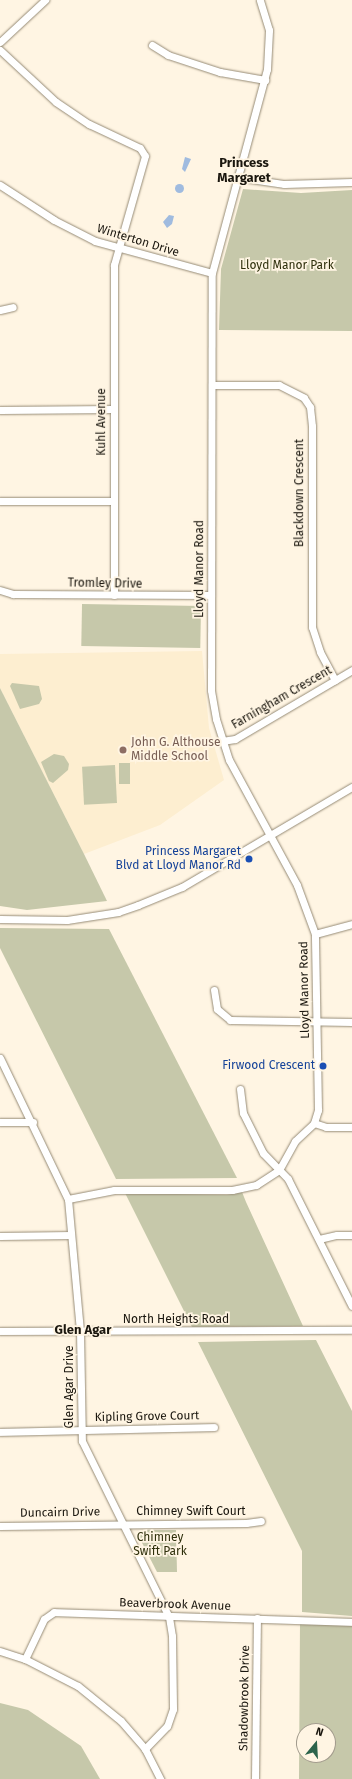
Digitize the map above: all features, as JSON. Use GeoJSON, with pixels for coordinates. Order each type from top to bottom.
{"type":"FeatureCollection","features":[{"type":"Feature","properties":{"kind":"street"},"geometry":{"type":"LineString","coordinates":[[0,42],[46,0]]}},
{"type":"Feature","properties":{"kind":"street","name":"Lloyd Manor Road"},"geometry":{"type":"LineString","coordinates":[[260,0],[269,30],[269,55],[265,80],[237,177],[212,273],[212,690],[222,741],[236,777],[297,886],[315,934],[318,1021],[318,1110],[314,1123]]}},
{"type":"Feature","properties":{"kind":"street"},"geometry":{"type":"LineString","coordinates":[[152,45],[168,55],[220,72],[265,80]]}},
{"type":"Feature","properties":{"kind":"street","name":"Kuhl Avenue"},"geometry":{"type":"LineString","coordinates":[[0,50],[61,105],[89,124],[144,152],[145,160],[114,265],[114,596]]}},
{"type":"Feature","properties":{"kind":"street"},"geometry":{"type":"LineString","coordinates":[[237,177],[284,184],[352,182]]}},
{"type":"Feature","properties":{"kind":"street","name":"Winterton Drive"},"geometry":{"type":"LineString","coordinates":[[1,187],[54,220],[95,241],[212,273]]}},
{"type":"Feature","properties":{"kind":"street"},"geometry":{"type":"LineString","coordinates":[[0,310],[13,307]]}},
{"type":"Feature","properties":{"kind":"street","name":"Blackdown Crescent"},"geometry":{"type":"LineString","coordinates":[[212,385],[279,385],[304,398],[310,407],[312,426],[312,627],[320,652],[335,680]]}},
{"type":"Feature","properties":{"kind":"street"},"geometry":{"type":"LineString","coordinates":[[0,410],[113,409]]}},
{"type":"Feature","properties":{"kind":"street"},"geometry":{"type":"LineString","coordinates":[[0,501],[113,501]]}},
{"type":"Feature","properties":{"kind":"street","name":"Tromley Drive"},"geometry":{"type":"LineString","coordinates":[[0,590],[13,594],[114,596],[211,595]]}},
{"type":"Feature","properties":{"kind":"street","name":"Farningham Crescent"},"geometry":{"type":"LineString","coordinates":[[222,741],[235,739],[352,670]]}},
{"type":"Feature","properties":{"kind":"street"},"geometry":{"type":"LineString","coordinates":[[0,919],[67,920],[118,912],[182,886],[352,787]]}},
{"type":"Feature","properties":{"kind":"street"},"geometry":{"type":"LineString","coordinates":[[315,934],[352,924]]}},
{"type":"Feature","properties":{"kind":"street"},"geometry":{"type":"LineString","coordinates":[[214,990],[217,1009],[230,1020],[352,1022]]}},
{"type":"Feature","properties":{"kind":"street","name":"Glen Agar Drive"},"geometry":{"type":"LineString","coordinates":[[0,1058],[33,1122],[68,1199],[71,1235],[77,1274],[80,1331],[80,1430],[84,1446],[169,1617],[172,1636],[173,1709],[167,1726],[145,1749]]}},
{"type":"Feature","properties":{"kind":"street"},"geometry":{"type":"LineString","coordinates":[[240,1089],[244,1113],[263,1154],[288,1179],[352,1306]]}},
{"type":"Feature","properties":{"kind":"street"},"geometry":{"type":"LineString","coordinates":[[0,1122],[33,1122]]}},
{"type":"Feature","properties":{"kind":"street"},"geometry":{"type":"LineString","coordinates":[[68,1199],[114,1190],[232,1190],[265,1181],[279,1170],[295,1141],[314,1123],[326,1127],[352,1126]]}},
{"type":"Feature","properties":{"kind":"street"},"geometry":{"type":"LineString","coordinates":[[0,1236],[71,1235]]}},
{"type":"Feature","properties":{"kind":"street"},"geometry":{"type":"LineString","coordinates":[[319,1239],[352,1235]]}},
{"type":"Feature","properties":{"kind":"street"},"geometry":{"type":"LineString","coordinates":[[349,1331],[352,1323]]}},
{"type":"Feature","properties":{"kind":"street","name":"North Heights Road"},"geometry":{"type":"LineString","coordinates":[[0,1331],[349,1331]]}},
{"type":"Feature","properties":{"kind":"street","name":"Kipling Grove Court"},"geometry":{"type":"LineString","coordinates":[[0,1432],[214,1427]]}},
{"type":"Feature","properties":{"kind":"street","name":"Chimney Swift Court"},"geometry":{"type":"LineString","coordinates":[[121,1523],[246,1523],[261,1521]]}},
{"type":"Feature","properties":{"kind":"street","name":"Duncairn Drive"},"geometry":{"type":"LineString","coordinates":[[0,1526],[121,1523]]}},
{"type":"Feature","properties":{"kind":"street","name":"Beaverbrook Avenue"},"geometry":{"type":"LineString","coordinates":[[25,1659],[44,1619],[54,1612],[352,1622]]}},
{"type":"Feature","properties":{"kind":"street","name":"Shadowbrook Drive"},"geometry":{"type":"LineString","coordinates":[[255,1779],[257,1618]]}},
{"type":"Feature","properties":{"kind":"street"},"geometry":{"type":"LineString","coordinates":[[0,1651],[25,1659],[78,1686],[121,1721],[145,1749],[160,1779]]}},
{"type":"Feature","properties":{"kind":"shaded area","name":"John G. Althouse Middle School"},"geometry":{"type":"Polygon","coordinates":[[[202,651],[209,728],[224,780],[160,825],[84,854],[0,688],[0,654],[202,651]]]}},
{"type":"Feature","properties":{"kind":"green space","name":"Lloyd Manor Park"},"geometry":{"type":"Polygon","coordinates":[[[243,189],[301,193],[352,190],[352,331],[219,330],[221,269],[243,189]]]}},
{"type":"Feature","properties":{"kind":"green space"},"geometry":{"type":"Polygon","coordinates":[[[82,604],[201,606],[200,648],[81,646],[82,604]]]}},
{"type":"Feature","properties":{"kind":"green space"},"geometry":{"type":"Polygon","coordinates":[[[12,683],[39,686],[42,699],[39,704],[20,709],[10,686],[12,683]]]}},
{"type":"Feature","properties":{"kind":"green space"},"geometry":{"type":"Polygon","coordinates":[[[0,688],[107,901],[27,910],[0,906],[0,688]]]}},
{"type":"Feature","properties":{"kind":"green space"},"geometry":{"type":"Polygon","coordinates":[[[54,754],[64,756],[69,764],[68,770],[53,783],[49,781],[41,762],[54,754]]]}},
{"type":"Feature","properties":{"kind":"green space"},"geometry":{"type":"Polygon","coordinates":[[[119,763],[130,763],[130,784],[119,784],[119,763]]]}},
{"type":"Feature","properties":{"kind":"green space"},"geometry":{"type":"Polygon","coordinates":[[[115,765],[117,803],[84,805],[82,767],[115,765]]]}},
{"type":"Feature","properties":{"kind":"green space"},"geometry":{"type":"Polygon","coordinates":[[[0,928],[109,929],[237,1178],[116,1179],[0,948],[0,928]]]}},
{"type":"Feature","properties":{"kind":"green space"},"geometry":{"type":"Polygon","coordinates":[[[242,1192],[303,1326],[192,1327],[125,1193],[227,1195],[242,1192]]]}},
{"type":"Feature","properties":{"kind":"green space"},"geometry":{"type":"Polygon","coordinates":[[[316,1340],[352,1411],[352,1616],[302,1612],[302,1551],[198,1342],[316,1340]]]}},
{"type":"Feature","properties":{"kind":"green space","name":"Chimney Swift Park"},"geometry":{"type":"Polygon","coordinates":[[[144,1530],[176,1530],[177,1572],[157,1572],[137,1533],[144,1530]]]}},
{"type":"Feature","properties":{"kind":"green space"},"geometry":{"type":"Polygon","coordinates":[[[300,1621],[352,1624],[352,1779],[299,1779],[299,1763],[336,1763],[336,1723],[299,1723],[300,1621]]]}},
{"type":"Feature","properties":{"kind":"green space"},"geometry":{"type":"Polygon","coordinates":[[[0,1703],[28,1710],[81,1746],[100,1779],[0,1779],[0,1703]]]}},
{"type":"Feature","properties":{"kind":"water"},"geometry":{"type":"Polygon","coordinates":[[[185,157],[191,159],[185,172],[182,169],[185,157]]]}},
{"type":"Feature","properties":{"kind":"water"},"geometry":{"type":"Polygon","coordinates":[[[179,183],[184,188],[179,193],[174,188],[179,183]]]}},
{"type":"Feature","properties":{"kind":"water"},"geometry":{"type":"Polygon","coordinates":[[[169,215],[174,216],[172,224],[167,228],[163,222],[169,215]]]}},
{"type":"Feature","properties":{"kind":"place","name":"John G. Althouse Middle School"},"geometry":{"type":"Point","coordinates":[123,750]}},
{"type":"Feature","properties":{"kind":"place","name":"Princess Margaret Blvd at Lloyd Manor Rd"},"geometry":{"type":"Point","coordinates":[249,859]}},
{"type":"Feature","properties":{"kind":"place","name":"Firwood Crescent"},"geometry":{"type":"Point","coordinates":[323,1066]}},
{"type":"Feature","properties":{"kind":"district","name":"Princess Margaret"},"geometry":{"type":"Point","coordinates":[244,172]}},
{"type":"Feature","properties":{"kind":"district","name":"Glen Agar"},"geometry":{"type":"Point","coordinates":[83,1330]}}]}
